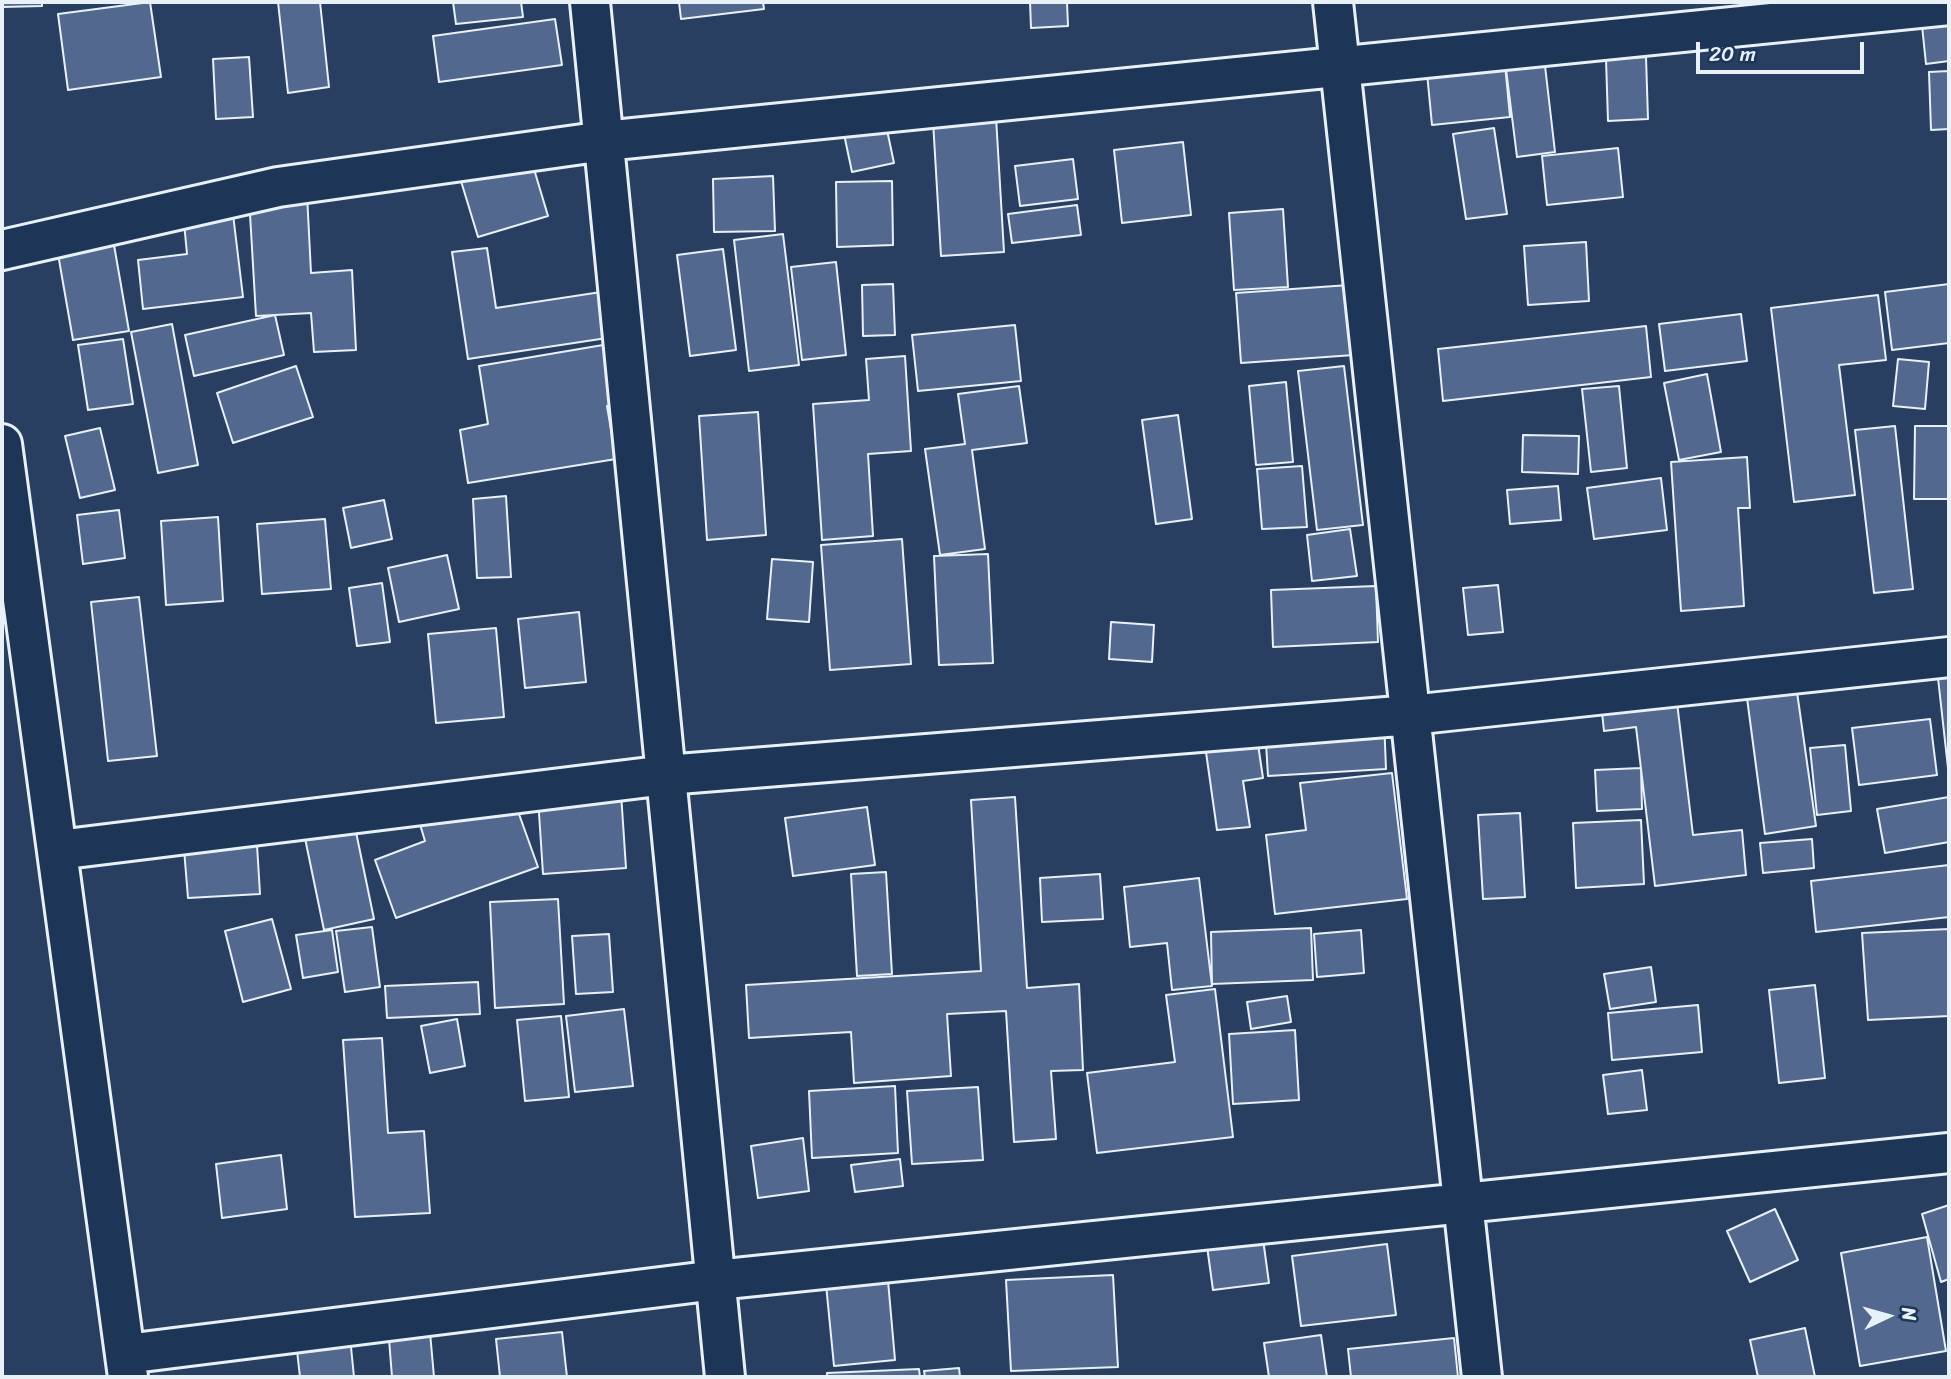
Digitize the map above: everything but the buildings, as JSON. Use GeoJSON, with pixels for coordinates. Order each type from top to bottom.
{"type":"FeatureCollection","features":[{"type":"Feature","properties":{"kind":"street"},"geometry":{"type":"LineString","coordinates":[[590,2],[725,1377]]}},
{"type":"Feature","properties":{"kind":"street"},"geometry":{"type":"LineString","coordinates":[[1333,2],[1482,1377]]}},
{"type":"Feature","properties":{"kind":"street"},"geometry":{"type":"LineString","coordinates":[[2,250],[278,187],[604,141],[1949,5]]}},
{"type":"Feature","properties":{"kind":"street"},"geometry":{"type":"LineString","coordinates":[[2,444],[127,1366],[716,1280],[1949,1153]]}},
{"type":"Feature","properties":{"kind":"street"},"geometry":{"type":"LineString","coordinates":[[58,850],[666,775],[1410,715],[1949,657]]}}]}
